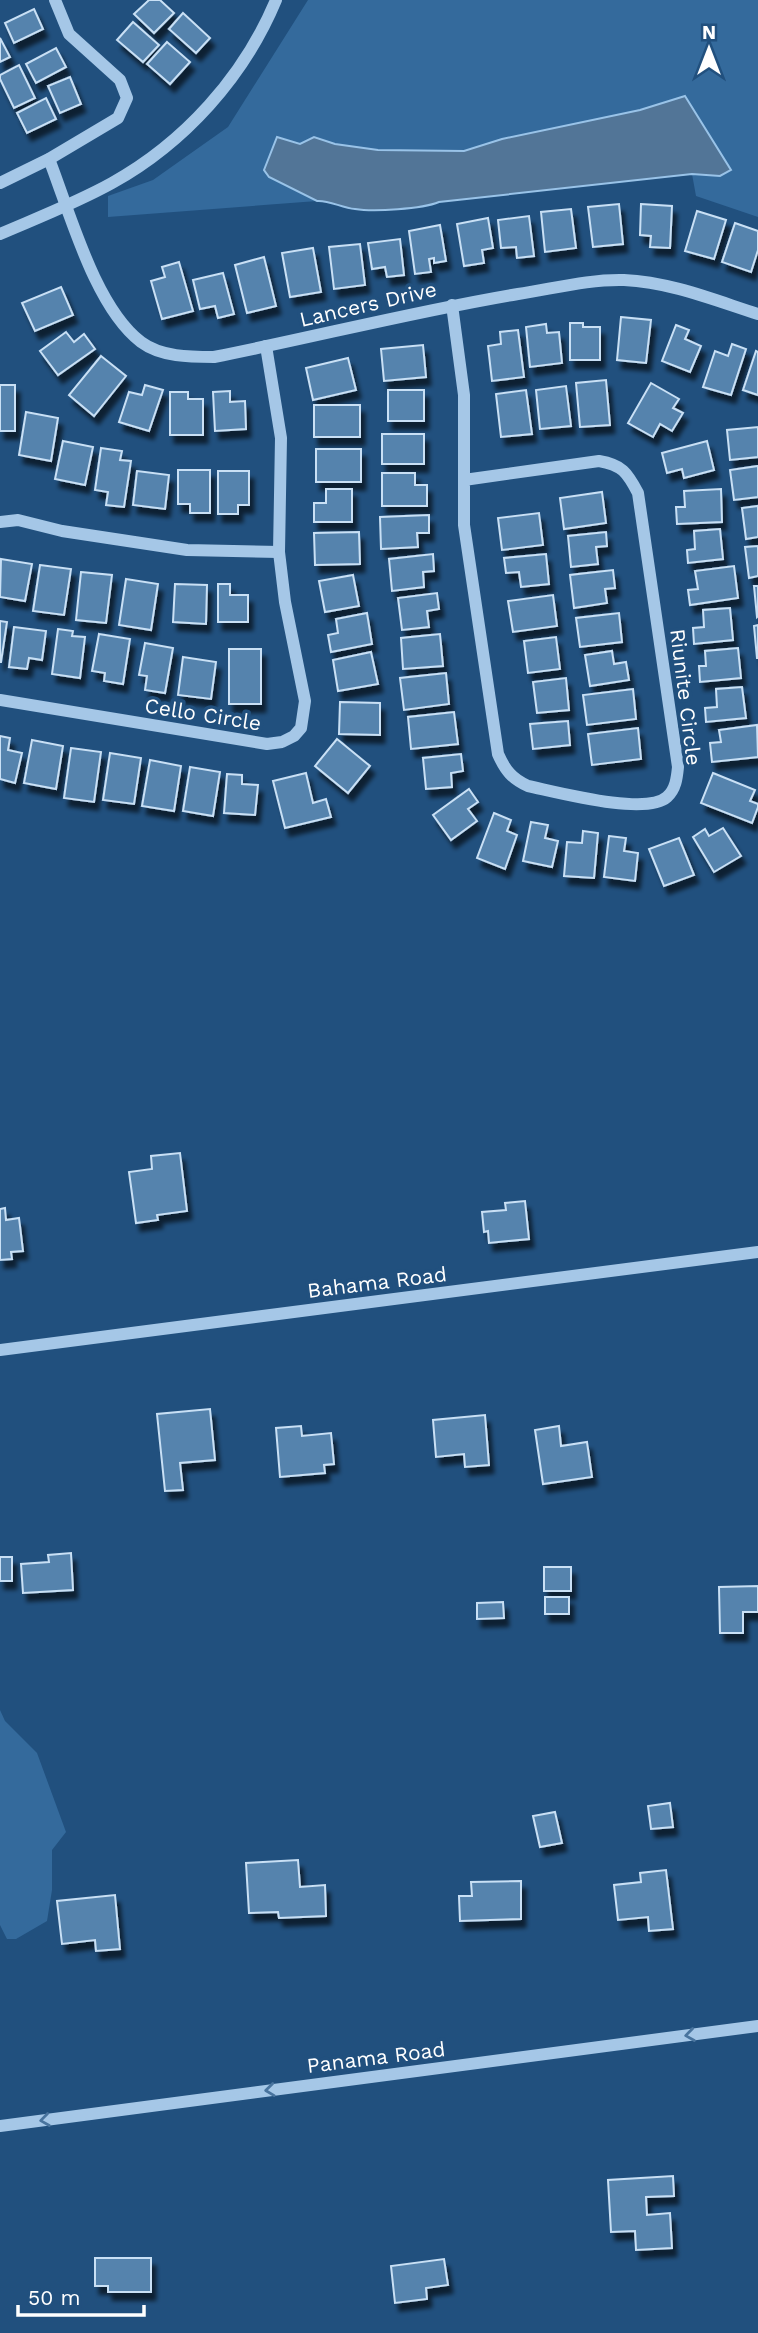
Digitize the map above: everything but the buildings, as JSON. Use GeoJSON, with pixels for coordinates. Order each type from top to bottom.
{"type":"FeatureCollection","features":[{"type":"Feature","properties":{"kind":"street"},"geometry":{"type":"LineString","coordinates":[[0,183],[49,159],[118,118],[127,98],[120,80],[69,33],[55,0]]}},
{"type":"Feature","properties":{"kind":"street"},"geometry":{"type":"LineString","coordinates":[[0,234],[112,183],[143,164],[179,136],[236,73],[254,45],[276,0]]}},
{"type":"Feature","properties":{"kind":"street","name":"Lancers Drive"},"geometry":{"type":"LineString","coordinates":[[49,159],[95,281],[110,307],[142,343],[161,352],[187,357],[214,357],[452,305],[592,282],[623,280],[679,289],[758,314]]}},
{"type":"Feature","properties":{"kind":"street","name":"Riunite Circle"},"geometry":{"type":"LineString","coordinates":[[452,305],[464,396],[464,480],[464,525],[498,754],[505,770],[516,781],[528,786],[632,806],[657,803],[667,797],[676,783],[678,767],[638,493],[630,477],[616,464],[598,461],[464,480]]}},
{"type":"Feature","properties":{"kind":"street","name":"Cello Circle"},"geometry":{"type":"LineString","coordinates":[[0,700],[267,744],[282,742],[294,736],[301,728],[305,701],[285,601],[279,552],[281,438],[266,346]]}},
{"type":"Feature","properties":{"kind":"street"},"geometry":{"type":"LineString","coordinates":[[0,522],[18,520],[62,530],[187,550],[279,552]]}},
{"type":"Feature","properties":{"kind":"street","name":"Bahama Road"},"geometry":{"type":"LineString","coordinates":[[0,1350],[758,1252]]}},
{"type":"Feature","properties":{"kind":"street","name":"Panama Road"},"geometry":{"type":"LineString","coordinates":[[0,2126],[758,2026]]}},
{"type":"Feature","properties":{"kind":"shaded area"},"geometry":{"type":"Polygon","coordinates":[[[308,0],[758,0],[758,217],[696,196],[692,174],[720,175],[685,96],[640,110],[502,139],[464,151],[378,150],[335,144],[315,137],[300,144],[278,137],[265,170],[269,177],[317,201],[108,217],[108,196],[153,180],[228,127],[308,0]]]}},
{"type":"Feature","properties":{"kind":"shaded area"},"geometry":{"type":"Polygon","coordinates":[[[685,96],[731,170],[720,176],[692,174],[374,210],[317,201],[269,177],[264,170],[277,137],[300,144],[314,137],[335,144],[378,150],[464,151],[502,139],[640,110],[685,96]]]}},
{"type":"Feature","properties":{"kind":"shaded area"},"geometry":{"type":"Polygon","coordinates":[[[0,1710],[5,1721],[37,1753],[66,1832],[52,1850],[52,1890],[47,1921],[16,1939],[7,1939],[0,1925],[0,1710]]]}}]}
